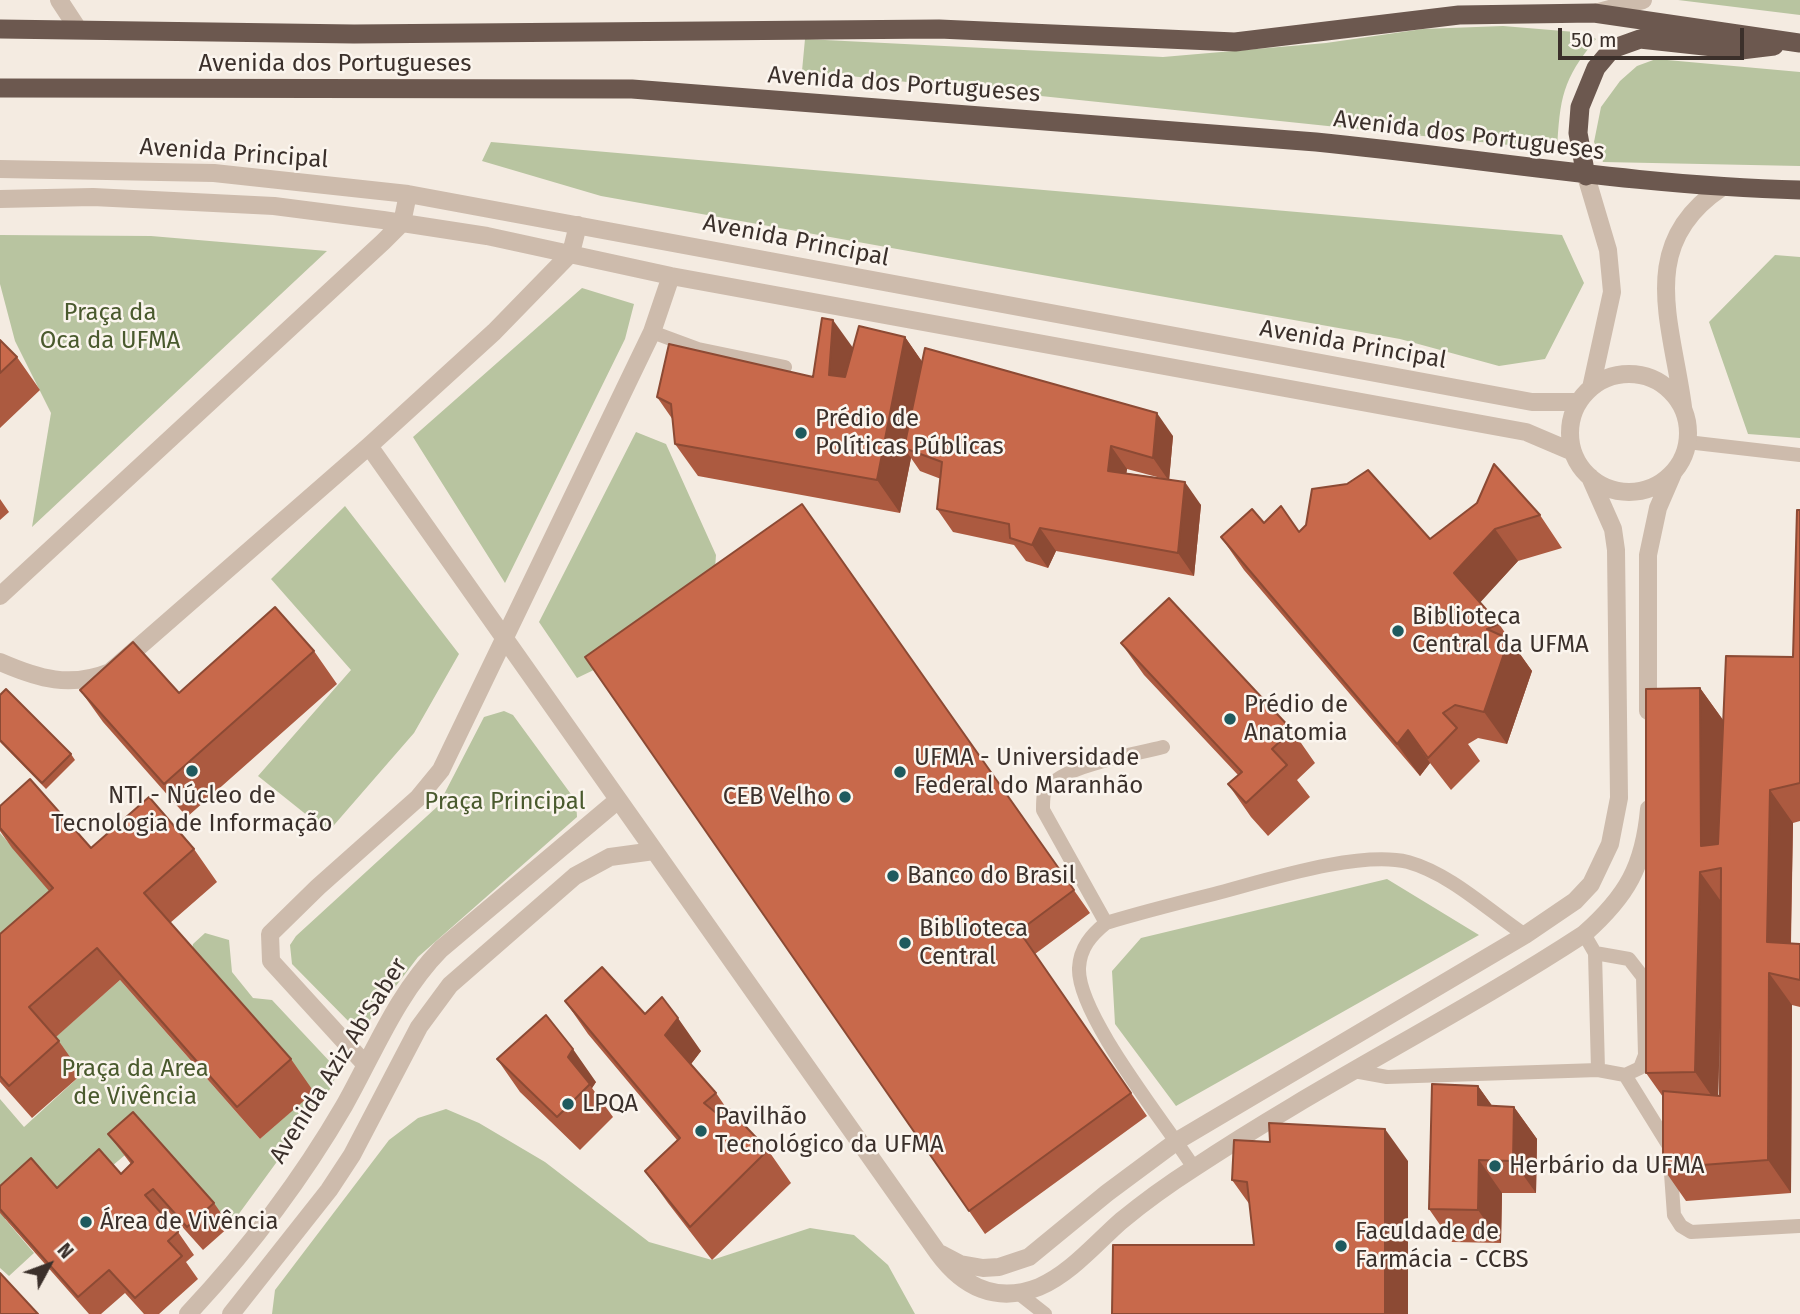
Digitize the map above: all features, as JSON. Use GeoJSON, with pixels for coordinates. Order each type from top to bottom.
{"type":"FeatureCollection","features":[{"type":"Feature","properties":{"kind":"highway","name":"Avenida dos Portugueses"},"geometry":{"type":"LineString","coordinates":[[0,29],[354,34],[939,29],[1235,42],[1283,39],[1459,15],[1594,13],[1798,43]]}},
{"type":"Feature","properties":{"kind":"highway"},"geometry":{"type":"LineString","coordinates":[[0,38],[29,29]]}},
{"type":"Feature","properties":{"kind":"highway"},"geometry":{"type":"LineString","coordinates":[[1586,176],[1578,133],[1580,107],[1596,68],[1612,49],[1640,39],[1741,50],[1798,43]]}},
{"type":"Feature","properties":{"kind":"highway","name":"Avenida dos Portugueses"},"geometry":{"type":"LineString","coordinates":[[0,88],[632,89],[1316,142],[1428,153],[1586,176],[1721,188],[1800,190]]}},
{"type":"Feature","properties":{"kind":"street"},"geometry":{"type":"LineString","coordinates":[[58,0],[78,29]]}},
{"type":"Feature","properties":{"kind":"street"},"geometry":{"type":"LineString","coordinates":[[1594,13],[1643,0]]}},
{"type":"Feature","properties":{"kind":"street","name":"Avenida Principal"},"geometry":{"type":"LineString","coordinates":[[0,169],[214,173],[408,194],[1532,402],[1578,402]]}},
{"type":"Feature","properties":{"kind":"street"},"geometry":{"type":"LineString","coordinates":[[1586,176],[1608,250],[1612,292],[1591,388]]}},
{"type":"Feature","properties":{"kind":"street"},"geometry":{"type":"LineString","coordinates":[[1648,724],[1648,555],[1658,508],[1687,442],[1668,314],[1669,253],[1682,223],[1721,188]]}},
{"type":"Feature","properties":{"kind":"street"},"geometry":{"type":"LineString","coordinates":[[0,596],[402,223],[408,194]]}},
{"type":"Feature","properties":{"kind":"street","name":"Avenida Principal"},"geometry":{"type":"LineString","coordinates":[[0,199],[93,197],[274,206],[402,223],[571,253],[671,276],[1526,432],[1573,452]]}},
{"type":"Feature","properties":{"kind":"street"},"geometry":{"type":"LineString","coordinates":[[0,662],[69,682],[82,682],[110,672],[369,446],[494,332],[571,253],[578,225]]}},
{"type":"Feature","properties":{"kind":"street"},"geometry":{"type":"LineString","coordinates":[[365,1064],[271,961],[270,934],[430,785],[441,770],[652,332],[671,276]]}},
{"type":"Feature","properties":{"kind":"street"},"geometry":{"type":"LineString","coordinates":[[938,1253],[960,1264],[983,1268],[999,1267],[1029,1257],[1177,1140],[1525,935],[1575,901],[1591,884],[1607,854],[1619,798],[1616,550],[1613,529],[1590,477],[1573,452],[1570,435],[1578,402],[1591,388],[1606,379],[1624,374],[1643,376],[1660,383],[1674,395],[1684,410]]}},
{"type":"Feature","properties":{"kind":"street"},"geometry":{"type":"LineString","coordinates":[[369,446],[938,1253],[954,1274],[965,1283],[981,1289],[1017,1292],[1039,1286],[1060,1274],[1125,1218],[1194,1168],[1584,934],[1611,909],[1637,870],[1644,848],[1649,793]]}},
{"type":"Feature","properties":{"kind":"street"},"geometry":{"type":"LineString","coordinates":[[1590,477],[1606,487],[1624,492],[1643,491],[1660,483],[1674,471]]}},
{"type":"Feature","properties":{"kind":"street","name":"Avenida Aziz Ab'Saber"},"geometry":{"type":"LineString","coordinates":[[187,1314],[218,1282],[319,1146],[395,1006],[416,976],[441,949],[618,800]]}},
{"type":"Feature","properties":{"kind":"street","name":"Avenida Aziz Ab'Saber"},"geometry":{"type":"LineString","coordinates":[[231,1314],[352,1155],[419,1027],[440,997],[465,969],[575,876],[611,857],[654,851]]}},
{"type":"Feature","properties":{"kind":"street"},"geometry":{"type":"LineString","coordinates":[[395,1006],[419,1027]]}},
{"type":"Feature","properties":{"kind":"lane"},"geometry":{"type":"LineString","coordinates":[[652,332],[698,349],[785,367]]}},
{"type":"Feature","properties":{"kind":"lane"},"geometry":{"type":"LineString","coordinates":[[1687,442],[1800,455]]}},
{"type":"Feature","properties":{"kind":"lane"},"geometry":{"type":"LineString","coordinates":[[1106,923],[1043,810],[1044,795],[1052,783],[1067,772],[1163,747]]}},
{"type":"Feature","properties":{"kind":"lane"},"geometry":{"type":"LineString","coordinates":[[1194,1168],[1177,1140],[1167,1132],[1097,1023],[1083,994],[1079,970],[1081,954],[1087,942],[1106,923],[1266,880],[1354,861],[1385,859],[1409,863],[1433,874],[1525,935]]}},
{"type":"Feature","properties":{"kind":"lane"},"geometry":{"type":"LineString","coordinates":[[1584,934],[1595,953],[1598,1070]]}},
{"type":"Feature","properties":{"kind":"lane"},"geometry":{"type":"LineString","coordinates":[[1354,1071],[1387,1077],[1598,1070],[1625,1075],[1640,1068],[1645,1055],[1643,977],[1629,958],[1595,953]]}},
{"type":"Feature","properties":{"kind":"lane"},"geometry":{"type":"LineString","coordinates":[[1625,1075],[1669,1146],[1674,1215],[1681,1226],[1691,1232],[1799,1226]]}},
{"type":"Feature","properties":{"kind":"lane"},"geometry":{"type":"LineString","coordinates":[[1017,1292],[1045,1314]]}},
{"type":"Feature","properties":{"kind":"green space"},"geometry":{"type":"Polygon","coordinates":[[[1678,0],[1800,0],[1800,15],[1678,0]]]}},
{"type":"Feature","properties":{"kind":"green space"},"geometry":{"type":"Polygon","coordinates":[[[1503,26],[1587,33],[1596,39],[1576,66],[1565,90],[1557,150],[802,71],[805,39],[1163,57],[1326,43],[1423,29],[1503,26]]]}},
{"type":"Feature","properties":{"kind":"green space"},"geometry":{"type":"Polygon","coordinates":[[[1656,59],[1800,72],[1800,166],[1603,162],[1594,142],[1601,107],[1620,81],[1637,66],[1656,59]]]}},
{"type":"Feature","properties":{"kind":"green space"},"geometry":{"type":"Polygon","coordinates":[[[491,142],[1562,235],[1584,283],[1545,359],[1499,366],[1400,339],[601,196],[482,161],[491,142]]]}},
{"type":"Feature","properties":{"kind":"green space","name":"Praça da Oca da UFMA"},"geometry":{"type":"Polygon","coordinates":[[[0,235],[151,236],[327,251],[32,527],[51,413],[15,341],[0,284],[0,235]]]}},
{"type":"Feature","properties":{"kind":"green space"},"geometry":{"type":"Polygon","coordinates":[[[1775,255],[1800,257],[1800,438],[1748,434],[1709,322],[1775,255]]]}},
{"type":"Feature","properties":{"kind":"green space"},"geometry":{"type":"Polygon","coordinates":[[[582,288],[634,304],[625,339],[505,583],[413,437],[582,288]]]}},
{"type":"Feature","properties":{"kind":"green space"},"geometry":{"type":"Polygon","coordinates":[[[636,432],[666,444],[716,555],[714,582],[598,668],[577,678],[539,622],[636,432]]]}},
{"type":"Feature","properties":{"kind":"green space"},"geometry":{"type":"Polygon","coordinates":[[[345,506],[459,654],[414,733],[328,832],[258,776],[351,670],[271,579],[345,506]]]}},
{"type":"Feature","properties":{"kind":"green space","name":"Praça Principal"},"geometry":{"type":"Polygon","coordinates":[[[504,711],[513,715],[576,801],[577,817],[418,957],[360,1033],[292,964],[290,945],[296,936],[438,806],[484,717],[504,711]]]}},
{"type":"Feature","properties":{"kind":"green space"},"geometry":{"type":"Polygon","coordinates":[[[0,833],[76,920],[0,984],[0,833]]]}},
{"type":"Feature","properties":{"kind":"green space"},"geometry":{"type":"Polygon","coordinates":[[[1387,879],[1479,935],[1176,1106],[1115,1024],[1112,971],[1141,938],[1387,879]]]}},
{"type":"Feature","properties":{"kind":"green space","name":"Praça da Area de Vivência"},"geometry":{"type":"Polygon","coordinates":[[[205,933],[229,940],[232,972],[253,998],[272,1000],[333,1065],[335,1078],[330,1089],[230,1226],[149,1135],[112,1166],[5,1219],[34,1253],[9,1276],[0,1268],[0,1099],[24,1127],[82,1074],[52,1040],[120,980],[260,1139],[313,1092],[191,953],[193,944],[205,933]]]}},
{"type":"Feature","properties":{"kind":"green space"},"geometry":{"type":"Polygon","coordinates":[[[446,1109],[479,1123],[545,1162],[649,1242],[712,1260],[810,1228],[854,1235],[888,1265],[915,1314],[272,1314],[275,1290],[389,1140],[418,1118],[446,1109]]]}},
{"type":"Feature","properties":{"kind":"building","name":"Prédio de Políticas Públicas"},"geometry":{"type":"Polygon","coordinates":[[[822,318],[833,320],[829,375],[845,377],[859,326],[905,337],[877,480],[675,444],[671,404],[657,397],[669,344],[813,377],[822,318]]]}},
{"type":"Feature","properties":{"kind":"building"},"geometry":{"type":"Polygon","coordinates":[[[0,340],[17,357],[0,373],[0,340]]]}},
{"type":"Feature","properties":{"kind":"building"},"geometry":{"type":"Polygon","coordinates":[[[925,348],[1157,413],[1153,458],[1111,446],[1108,471],[1185,482],[1178,553],[1040,528],[1032,545],[1010,538],[1009,524],[937,509],[942,462],[904,448],[925,348]]]}},
{"type":"Feature","properties":{"kind":"building","name":"Biblioteca Central da UFMA"},"geometry":{"type":"Polygon","coordinates":[[[1494,464],[1540,515],[1495,529],[1454,573],[1499,624],[1487,629],[1509,639],[1484,712],[1455,705],[1443,713],[1457,728],[1428,758],[1408,730],[1397,744],[1221,537],[1252,509],[1264,523],[1281,506],[1299,532],[1306,525],[1312,489],[1347,484],[1368,470],[1430,539],[1477,503],[1494,464]]]}},
{"type":"Feature","properties":{"kind":"building","name":"CEB Velho"},"geometry":{"type":"Polygon","coordinates":[[[802,504],[1074,890],[1019,931],[1131,1093],[969,1211],[585,657],[802,504]]]}},
{"type":"Feature","properties":{"kind":"building"},"geometry":{"type":"Polygon","coordinates":[[[1797,510],[1800,510],[1800,783],[1770,790],[1767,942],[1800,944],[1800,980],[1769,973],[1768,1160],[1663,1168],[1663,1091],[1720,1096],[1721,868],[1700,872],[1695,1072],[1646,1073],[1646,689],[1700,688],[1701,846],[1718,844],[1726,656],[1793,657],[1797,510]]]}},
{"type":"Feature","properties":{"kind":"building","name":"Prédio de Anatomia"},"geometry":{"type":"Polygon","coordinates":[[[1169,598],[1292,730],[1272,749],[1287,765],[1246,803],[1228,784],[1242,772],[1121,643],[1169,598]]]}},
{"type":"Feature","properties":{"kind":"building"},"geometry":{"type":"Polygon","coordinates":[[[275,607],[314,651],[164,784],[80,690],[133,642],[179,693],[275,607]]]}},
{"type":"Feature","properties":{"kind":"building"},"geometry":{"type":"Polygon","coordinates":[[[6,689],[71,754],[42,783],[0,740],[0,695],[6,689]]]}},
{"type":"Feature","properties":{"kind":"building"},"geometry":{"type":"Polygon","coordinates":[[[30,779],[91,848],[149,797],[194,849],[144,893],[291,1059],[237,1107],[97,948],[29,1007],[59,1041],[9,1086],[0,1076],[0,934],[53,888],[0,828],[0,806],[30,779]]]}},
{"type":"Feature","properties":{"kind":"building","name":"Pavilhão Tecnológico da UFMA"},"geometry":{"type":"Polygon","coordinates":[[[602,967],[645,1014],[662,997],[678,1018],[665,1035],[716,1093],[704,1103],[715,1112],[729,1109],[768,1150],[690,1227],[645,1171],[680,1138],[565,1001],[602,967]]]}},
{"type":"Feature","properties":{"kind":"building"},"geometry":{"type":"Polygon","coordinates":[[[546,1015],[573,1049],[568,1057],[590,1084],[557,1117],[497,1059],[546,1015]]]}},
{"type":"Feature","properties":{"kind":"building"},"geometry":{"type":"Polygon","coordinates":[[[1432,1084],[1478,1086],[1478,1105],[1514,1107],[1513,1161],[1479,1160],[1478,1210],[1429,1209],[1432,1084]]]}},
{"type":"Feature","properties":{"kind":"building","name":"Área de Vivência"},"geometry":{"type":"Polygon","coordinates":[[[133,1112],[214,1203],[187,1227],[153,1189],[145,1195],[178,1232],[168,1241],[182,1256],[135,1298],[109,1270],[78,1297],[0,1209],[0,1186],[31,1158],[57,1188],[99,1149],[121,1174],[133,1162],[108,1134],[133,1112]]]}},
{"type":"Feature","properties":{"kind":"building","name":"Faculdade de Farmácia - CCBS"},"geometry":{"type":"Polygon","coordinates":[[[1269,1123],[1385,1129],[1385,1314],[1112,1314],[1113,1245],[1254,1245],[1247,1182],[1232,1180],[1234,1140],[1270,1142],[1269,1123]]]}},
{"type":"Feature","properties":{"kind":"building"},"geometry":{"type":"Polygon","coordinates":[[[0,1273],[38,1314],[0,1314],[0,1273]]]}},
{"type":"Feature","properties":{"kind":"place","name":"Prédio de Políticas Públicas"},"geometry":{"type":"Point","coordinates":[801,433]}},
{"type":"Feature","properties":{"kind":"place","name":"Biblioteca Central da UFMA"},"geometry":{"type":"Point","coordinates":[1398,631]}},
{"type":"Feature","properties":{"kind":"place","name":"Prédio de Anatomia"},"geometry":{"type":"Point","coordinates":[1230,719]}},
{"type":"Feature","properties":{"kind":"place","name":"NTI - Núcleo de Tecnologia de Informação"},"geometry":{"type":"Point","coordinates":[192,771]}},
{"type":"Feature","properties":{"kind":"place","name":"UFMA - Universidade Federal do Maranhão"},"geometry":{"type":"Point","coordinates":[900,772]}},
{"type":"Feature","properties":{"kind":"place","name":"CEB Velho"},"geometry":{"type":"Point","coordinates":[845,797]}},
{"type":"Feature","properties":{"kind":"place","name":"Banco do Brasil"},"geometry":{"type":"Point","coordinates":[893,876]}},
{"type":"Feature","properties":{"kind":"place","name":"Biblioteca Central"},"geometry":{"type":"Point","coordinates":[905,943]}},
{"type":"Feature","properties":{"kind":"place","name":"LPQA"},"geometry":{"type":"Point","coordinates":[568,1104]}},
{"type":"Feature","properties":{"kind":"place","name":"Pavilhão Tecnológico da UFMA"},"geometry":{"type":"Point","coordinates":[701,1131]}},
{"type":"Feature","properties":{"kind":"place","name":"Herbário da UFMA"},"geometry":{"type":"Point","coordinates":[1495,1166]}},
{"type":"Feature","properties":{"kind":"place","name":"Área de Vivência"},"geometry":{"type":"Point","coordinates":[86,1222]}},
{"type":"Feature","properties":{"kind":"place","name":"Faculdade de Farmácia - CCBS"},"geometry":{"type":"Point","coordinates":[1341,1246]}}]}
